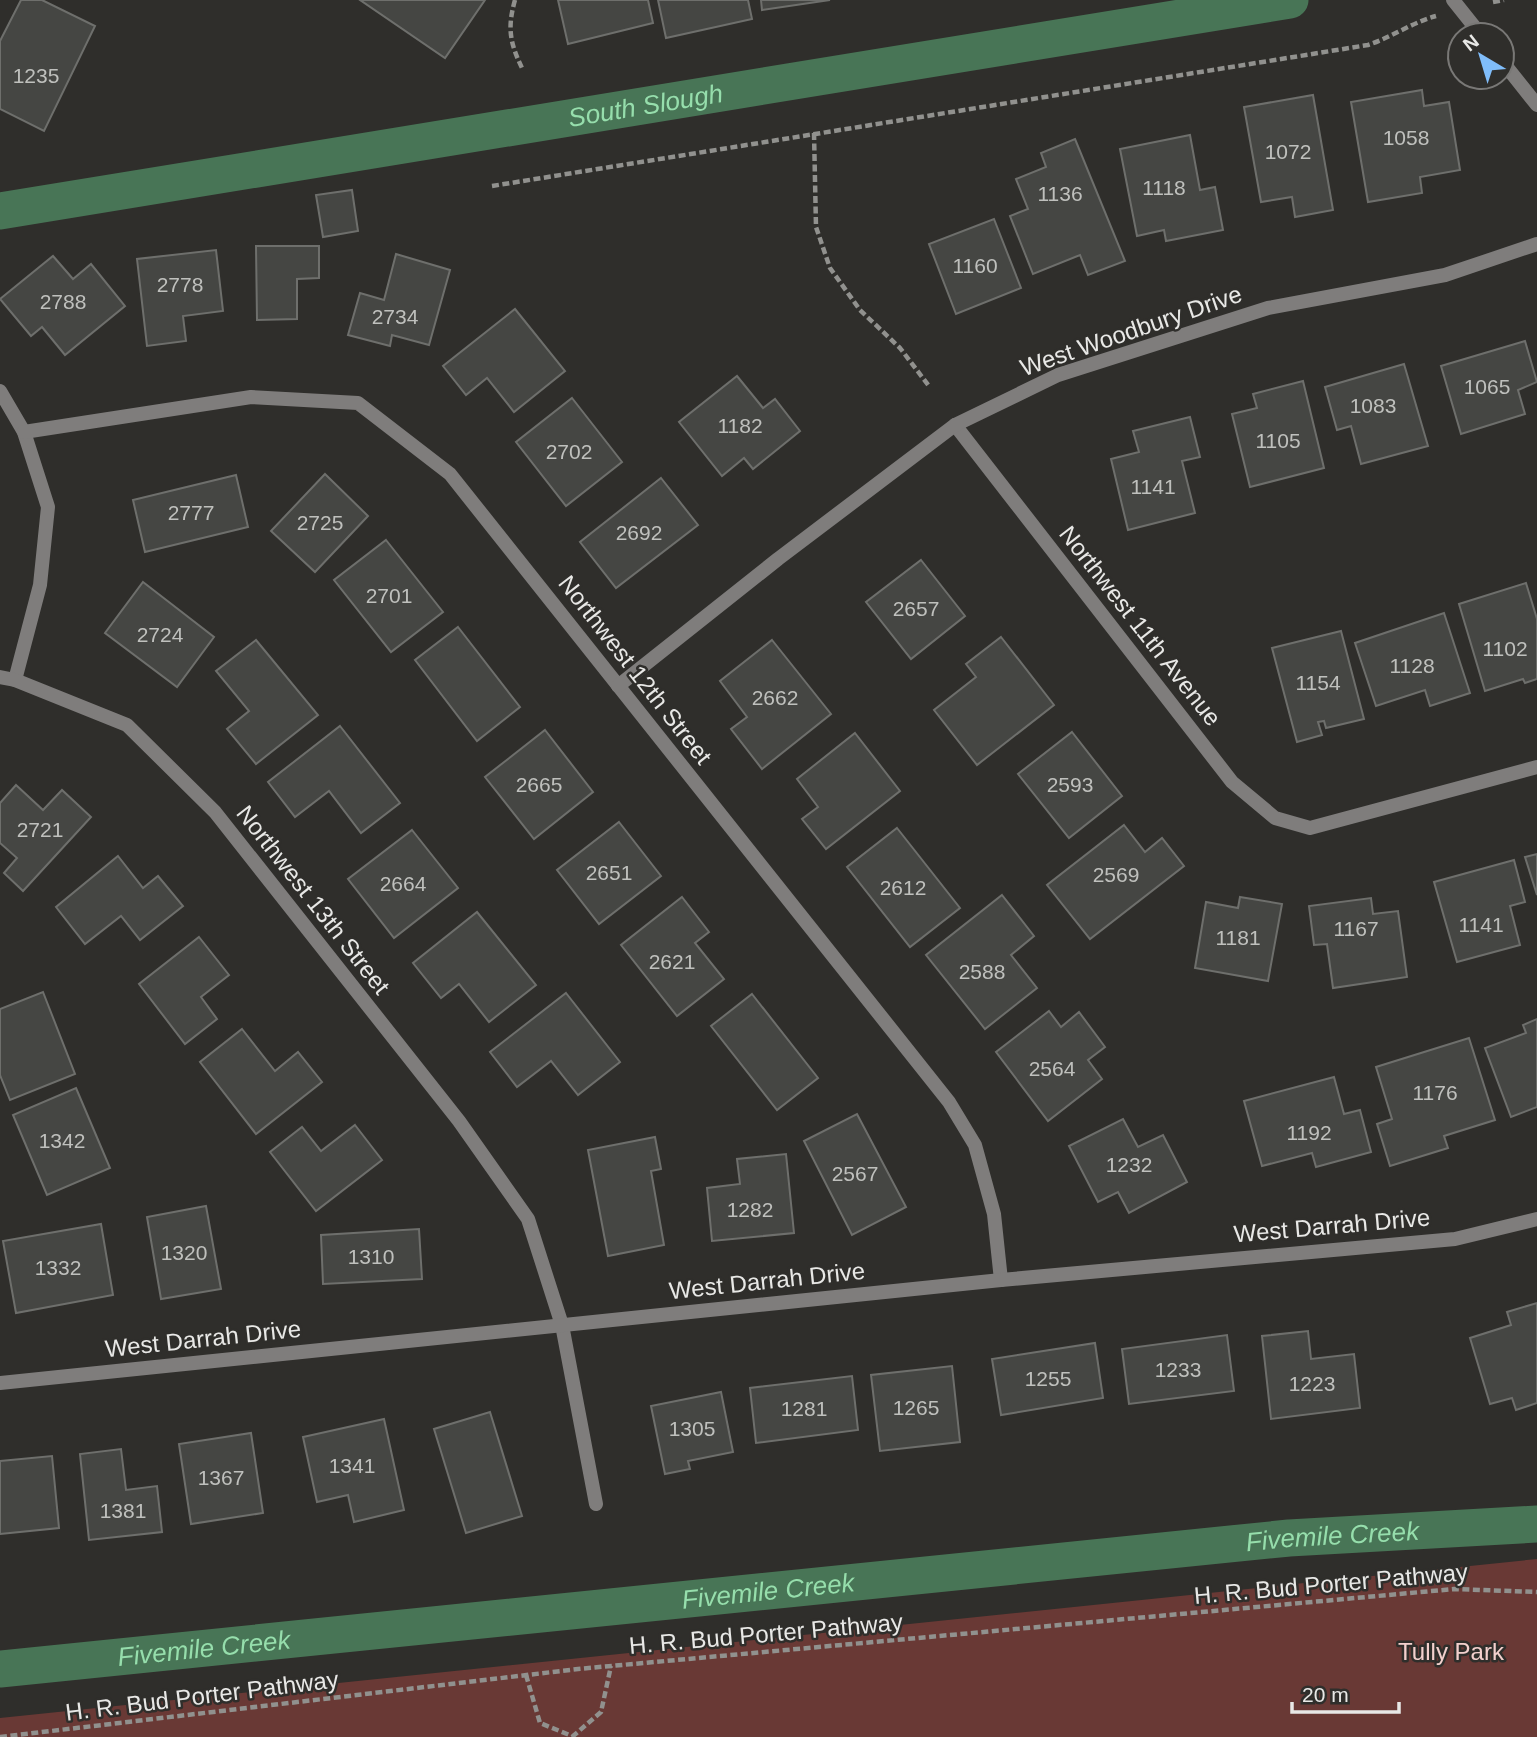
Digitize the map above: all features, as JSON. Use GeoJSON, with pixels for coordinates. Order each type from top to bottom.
{"type":"FeatureCollection","features":[{"type":"Feature","properties":{"kind":"street"},"geometry":{"type":"LineString","coordinates":[[1453,0],[1470,21]]}},
{"type":"Feature","properties":{"kind":"street"},"geometry":{"type":"LineString","coordinates":[[1516,79],[1537,105]]}},
{"type":"Feature","properties":{"kind":"street","name":"West Woodbury Drive"},"geometry":{"type":"LineString","coordinates":[[618,686],[778,559],[954,425],[1058,375],[1268,308],[1445,275],[1537,244]]}},
{"type":"Feature","properties":{"kind":"street","name":"Northwest 13th Street"},"geometry":{"type":"LineString","coordinates":[[0,391],[24,432],[48,507],[40,585],[7,678],[127,725],[215,812],[458,1121],[528,1219],[562,1325],[596,1504]]}},
{"type":"Feature","properties":{"kind":"street","name":"Northwest 12th Street"},"geometry":{"type":"LineString","coordinates":[[24,432],[251,397],[358,403],[450,474],[949,1102],[975,1145],[994,1214],[1001,1280]]}},
{"type":"Feature","properties":{"kind":"street","name":"Northwest 11th Avenue"},"geometry":{"type":"LineString","coordinates":[[954,425],[1232,782],[1275,818],[1310,828],[1537,767]]}},
{"type":"Feature","properties":{"kind":"street","name":"West Darrah Drive"},"geometry":{"type":"LineString","coordinates":[[0,1383],[1001,1280],[1455,1239],[1537,1219]]}},
{"type":"Feature","properties":{"kind":"path"},"geometry":{"type":"LineString","coordinates":[[515,0],[508,28],[510,44],[522,68]]}},
{"type":"Feature","properties":{"kind":"path"},"geometry":{"type":"LineString","coordinates":[[1493,2],[1504,0]]}},
{"type":"Feature","properties":{"kind":"path"},"geometry":{"type":"LineString","coordinates":[[492,186],[1368,45],[1394,37],[1415,22],[1436,16]]}},
{"type":"Feature","properties":{"kind":"path"},"geometry":{"type":"LineString","coordinates":[[814,133],[816,227],[830,268],[860,310],[900,348],[929,386]]}},
{"type":"Feature","properties":{"kind":"path","name":"H. R. Bud Porter Pathway"},"geometry":{"type":"LineString","coordinates":[[0,1737],[611,1666],[1454,1589],[1537,1592]]}},
{"type":"Feature","properties":{"kind":"path"},"geometry":{"type":"LineString","coordinates":[[526,1675],[540,1723],[572,1737],[601,1712],[611,1666]]}},
{"type":"Feature","properties":{"kind":"green space","name":"Tully Park"},"geometry":{"type":"Polygon","coordinates":[[[1537,1559],[1537,1737],[0,1737],[0,1718],[1537,1559]]]}},
{"type":"Feature","properties":{"kind":"building"},"geometry":{"type":"Polygon","coordinates":[[[21,0],[42,0],[95,26],[44,131],[0,109],[0,41],[21,0]]]}},
{"type":"Feature","properties":{"kind":"building"},"geometry":{"type":"Polygon","coordinates":[[[360,0],[485,0],[445,58],[360,0]]]}},
{"type":"Feature","properties":{"kind":"building"},"geometry":{"type":"Polygon","coordinates":[[[558,0],[648,0],[653,23],[568,44],[558,0]]]}},
{"type":"Feature","properties":{"kind":"building"},"geometry":{"type":"Polygon","coordinates":[[[658,0],[748,0],[752,19],[666,38],[658,0]]]}},
{"type":"Feature","properties":{"kind":"building"},"geometry":{"type":"Polygon","coordinates":[[[761,0],[830,0],[762,10],[761,0]]]}},
{"type":"Feature","properties":{"kind":"building"},"geometry":{"type":"Polygon","coordinates":[[[1422,90],[1424,106],[1449,102],[1460,170],[1420,177],[1422,193],[1368,202],[1351,102],[1422,90]]]}},
{"type":"Feature","properties":{"kind":"building"},"geometry":{"type":"Polygon","coordinates":[[[1313,95],[1333,210],[1295,217],[1292,197],[1261,202],[1244,107],[1313,95]]]}},
{"type":"Feature","properties":{"kind":"building"},"geometry":{"type":"Polygon","coordinates":[[[1190,135],[1200,190],[1215,187],[1223,230],[1166,241],[1164,230],[1137,236],[1120,149],[1190,135]]]}},
{"type":"Feature","properties":{"kind":"building"},"geometry":{"type":"Polygon","coordinates":[[[1075,139],[1125,261],[1088,275],[1080,255],[1033,274],[1010,216],[1028,209],[1016,179],[1046,167],[1041,153],[1075,139]]]}},
{"type":"Feature","properties":{"kind":"building"},"geometry":{"type":"Polygon","coordinates":[[[352,190],[358,231],[323,237],[316,195],[352,190]]]}},
{"type":"Feature","properties":{"kind":"building"},"geometry":{"type":"Polygon","coordinates":[[[994,219],[1021,288],[956,314],[929,244],[994,219]]]}},
{"type":"Feature","properties":{"kind":"building"},"geometry":{"type":"Polygon","coordinates":[[[256,246],[319,246],[319,278],[297,279],[297,319],[257,320],[256,246]]]}},
{"type":"Feature","properties":{"kind":"building"},"geometry":{"type":"Polygon","coordinates":[[[216,250],[223,311],[183,316],[186,341],[147,346],[137,259],[216,250]]]}},
{"type":"Feature","properties":{"kind":"building"},"geometry":{"type":"Polygon","coordinates":[[[396,254],[450,270],[429,345],[392,335],[390,346],[348,335],[360,293],[384,300],[396,254]]]}},
{"type":"Feature","properties":{"kind":"building"},"geometry":{"type":"Polygon","coordinates":[[[53,256],[73,279],[91,264],[125,306],[65,355],[42,327],[31,336],[0,299],[53,256]]]}},
{"type":"Feature","properties":{"kind":"building"},"geometry":{"type":"Polygon","coordinates":[[[515,309],[565,371],[514,412],[487,378],[466,395],[443,366],[515,309]]]}},
{"type":"Feature","properties":{"kind":"building"},"geometry":{"type":"Polygon","coordinates":[[[1525,341],[1537,382],[1518,390],[1525,414],[1461,434],[1441,366],[1525,341]]]}},
{"type":"Feature","properties":{"kind":"building"},"geometry":{"type":"Polygon","coordinates":[[[1404,364],[1428,446],[1361,464],[1351,426],[1337,430],[1325,387],[1404,364]]]}},
{"type":"Feature","properties":{"kind":"building"},"geometry":{"type":"Polygon","coordinates":[[[737,376],[763,408],[775,399],[800,431],[753,469],[744,458],[722,476],[679,422],[737,376]]]}},
{"type":"Feature","properties":{"kind":"building"},"geometry":{"type":"Polygon","coordinates":[[[1303,381],[1324,468],[1250,487],[1232,414],[1257,408],[1253,394],[1303,381]]]}},
{"type":"Feature","properties":{"kind":"building"},"geometry":{"type":"Polygon","coordinates":[[[572,398],[622,462],[566,506],[516,442],[572,398]]]}},
{"type":"Feature","properties":{"kind":"building"},"geometry":{"type":"Polygon","coordinates":[[[1190,417],[1200,457],[1182,461],[1195,513],[1128,530],[1111,459],[1139,452],[1133,431],[1190,417]]]}},
{"type":"Feature","properties":{"kind":"building"},"geometry":{"type":"Polygon","coordinates":[[[325,474],[368,516],[315,572],[271,531],[325,474]]]}},
{"type":"Feature","properties":{"kind":"building"},"geometry":{"type":"Polygon","coordinates":[[[236,475],[248,527],[145,552],[133,500],[236,475]]]}},
{"type":"Feature","properties":{"kind":"building"},"geometry":{"type":"Polygon","coordinates":[[[661,478],[698,525],[616,588],[580,542],[661,478]]]}},
{"type":"Feature","properties":{"kind":"building"},"geometry":{"type":"Polygon","coordinates":[[[386,540],[443,612],[391,652],[334,580],[386,540]]]}},
{"type":"Feature","properties":{"kind":"building"},"geometry":{"type":"Polygon","coordinates":[[[921,560],[965,616],[911,659],[866,602],[921,560]]]}},
{"type":"Feature","properties":{"kind":"building"},"geometry":{"type":"Polygon","coordinates":[[[143,582],[214,637],[177,687],[105,633],[143,582]]]}},
{"type":"Feature","properties":{"kind":"building"},"geometry":{"type":"Polygon","coordinates":[[[1526,583],[1537,619],[1537,679],[1525,683],[1523,679],[1485,691],[1459,604],[1526,583]]]}},
{"type":"Feature","properties":{"kind":"building"},"geometry":{"type":"Polygon","coordinates":[[[1444,613],[1470,693],[1430,706],[1425,690],[1376,706],[1355,643],[1444,613]]]}},
{"type":"Feature","properties":{"kind":"building"},"geometry":{"type":"Polygon","coordinates":[[[458,627],[520,707],[477,741],[415,660],[458,627]]]}},
{"type":"Feature","properties":{"kind":"building"},"geometry":{"type":"Polygon","coordinates":[[[1341,631],[1364,719],[1326,728],[1324,721],[1318,722],[1322,735],[1297,742],[1272,648],[1341,631]]]}},
{"type":"Feature","properties":{"kind":"building"},"geometry":{"type":"Polygon","coordinates":[[[1001,637],[1054,705],[977,765],[934,710],[976,677],[966,664],[1001,637]]]}},
{"type":"Feature","properties":{"kind":"building"},"geometry":{"type":"Polygon","coordinates":[[[256,640],[318,715],[256,764],[227,729],[249,711],[216,671],[256,640]]]}},
{"type":"Feature","properties":{"kind":"building"},"geometry":{"type":"Polygon","coordinates":[[[772,640],[831,714],[762,769],[731,729],[747,717],[720,681],[772,640]]]}},
{"type":"Feature","properties":{"kind":"building"},"geometry":{"type":"Polygon","coordinates":[[[340,726],[400,803],[361,833],[329,791],[295,817],[268,782],[340,726]]]}},
{"type":"Feature","properties":{"kind":"building"},"geometry":{"type":"Polygon","coordinates":[[[545,730],[593,792],[534,839],[485,777],[545,730]]]}},
{"type":"Feature","properties":{"kind":"building"},"geometry":{"type":"Polygon","coordinates":[[[1072,732],[1122,796],[1069,838],[1018,774],[1072,732]]]}},
{"type":"Feature","properties":{"kind":"building"},"geometry":{"type":"Polygon","coordinates":[[[855,733],[900,791],[826,849],[802,819],[818,807],[797,779],[855,733]]]}},
{"type":"Feature","properties":{"kind":"building"},"geometry":{"type":"Polygon","coordinates":[[[16,785],[43,810],[62,790],[91,817],[23,891],[4,873],[17,858],[0,843],[0,803],[16,785]]]}},
{"type":"Feature","properties":{"kind":"building"},"geometry":{"type":"Polygon","coordinates":[[[619,822],[661,876],[599,924],[557,870],[619,822]]]}},
{"type":"Feature","properties":{"kind":"building"},"geometry":{"type":"Polygon","coordinates":[[[1124,825],[1145,852],[1162,838],[1184,866],[1090,939],[1047,885],[1124,825]]]}},
{"type":"Feature","properties":{"kind":"building"},"geometry":{"type":"Polygon","coordinates":[[[897,828],[960,908],[910,947],[847,867],[897,828]]]}},
{"type":"Feature","properties":{"kind":"building"},"geometry":{"type":"Polygon","coordinates":[[[412,830],[458,888],[394,938],[348,879],[412,830]]]}},
{"type":"Feature","properties":{"kind":"building"},"geometry":{"type":"Polygon","coordinates":[[[1537,854],[1537,895],[1525,857],[1537,854]]]}},
{"type":"Feature","properties":{"kind":"building"},"geometry":{"type":"Polygon","coordinates":[[[118,856],[143,888],[158,876],[183,906],[140,940],[121,916],[85,944],[56,907],[118,856]]]}},
{"type":"Feature","properties":{"kind":"building"},"geometry":{"type":"Polygon","coordinates":[[[1514,860],[1525,902],[1510,906],[1520,945],[1457,962],[1434,882],[1514,860]]]}},
{"type":"Feature","properties":{"kind":"building"},"geometry":{"type":"Polygon","coordinates":[[[1002,895],[1034,936],[1011,955],[1037,988],[985,1029],[926,955],[1002,895]]]}},
{"type":"Feature","properties":{"kind":"building"},"geometry":{"type":"Polygon","coordinates":[[[682,897],[709,932],[695,943],[724,979],[677,1016],[621,945],[682,897]]]}},
{"type":"Feature","properties":{"kind":"building"},"geometry":{"type":"Polygon","coordinates":[[[1240,897],[1282,904],[1268,981],[1195,968],[1206,902],[1238,908],[1240,897]]]}},
{"type":"Feature","properties":{"kind":"building"},"geometry":{"type":"Polygon","coordinates":[[[1371,898],[1373,914],[1398,911],[1407,977],[1333,988],[1327,944],[1314,945],[1309,906],[1371,898]]]}},
{"type":"Feature","properties":{"kind":"building"},"geometry":{"type":"Polygon","coordinates":[[[477,912],[536,985],[489,1022],[459,984],[441,998],[413,963],[477,912]]]}},
{"type":"Feature","properties":{"kind":"building"},"geometry":{"type":"Polygon","coordinates":[[[199,937],[229,975],[201,997],[217,1019],[185,1044],[139,984],[199,937]]]}},
{"type":"Feature","properties":{"kind":"building"},"geometry":{"type":"Polygon","coordinates":[[[43,992],[75,1074],[10,1100],[0,1075],[0,1009],[43,992]]]}},
{"type":"Feature","properties":{"kind":"building"},"geometry":{"type":"Polygon","coordinates":[[[566,993],[620,1062],[578,1095],[551,1061],[517,1087],[490,1052],[566,993]]]}},
{"type":"Feature","properties":{"kind":"building"},"geometry":{"type":"Polygon","coordinates":[[[752,994],[818,1078],[777,1110],[711,1026],[752,994]]]}},
{"type":"Feature","properties":{"kind":"building"},"geometry":{"type":"Polygon","coordinates":[[[1049,1011],[1061,1027],[1079,1012],[1105,1047],[1088,1060],[1102,1079],[1048,1121],[996,1052],[1049,1011]]]}},
{"type":"Feature","properties":{"kind":"building"},"geometry":{"type":"Polygon","coordinates":[[[1537,1019],[1537,1107],[1511,1117],[1485,1048],[1526,1033],[1523,1025],[1537,1019]]]}},
{"type":"Feature","properties":{"kind":"building"},"geometry":{"type":"Polygon","coordinates":[[[242,1029],[275,1071],[298,1052],[322,1082],[256,1134],[200,1062],[242,1029]]]}},
{"type":"Feature","properties":{"kind":"building"},"geometry":{"type":"Polygon","coordinates":[[[1469,1038],[1495,1120],[1444,1136],[1448,1148],[1390,1166],[1377,1124],[1392,1119],[1376,1067],[1469,1038]]]}},
{"type":"Feature","properties":{"kind":"building"},"geometry":{"type":"Polygon","coordinates":[[[1334,1077],[1344,1114],[1360,1110],[1371,1152],[1316,1167],[1312,1153],[1262,1166],[1244,1101],[1334,1077]]]}},
{"type":"Feature","properties":{"kind":"building"},"geometry":{"type":"Polygon","coordinates":[[[76,1088],[110,1168],[47,1195],[13,1115],[76,1088]]]}},
{"type":"Feature","properties":{"kind":"building"},"geometry":{"type":"Polygon","coordinates":[[[857,1114],[906,1207],[852,1235],[804,1141],[857,1114]]]}},
{"type":"Feature","properties":{"kind":"building"},"geometry":{"type":"Polygon","coordinates":[[[1123,1119],[1138,1147],[1163,1135],[1187,1182],[1129,1213],[1118,1192],[1098,1202],[1069,1146],[1123,1119]]]}},
{"type":"Feature","properties":{"kind":"building"},"geometry":{"type":"Polygon","coordinates":[[[355,1125],[382,1160],[316,1211],[270,1152],[302,1127],[321,1151],[355,1125]]]}},
{"type":"Feature","properties":{"kind":"building"},"geometry":{"type":"Polygon","coordinates":[[[655,1137],[661,1169],[651,1171],[664,1245],[608,1256],[588,1150],[655,1137]]]}},
{"type":"Feature","properties":{"kind":"building"},"geometry":{"type":"Polygon","coordinates":[[[786,1154],[794,1233],[712,1241],[707,1188],[740,1184],[737,1159],[786,1154]]]}},
{"type":"Feature","properties":{"kind":"building"},"geometry":{"type":"Polygon","coordinates":[[[206,1206],[221,1289],[161,1299],[147,1217],[206,1206]]]}},
{"type":"Feature","properties":{"kind":"building"},"geometry":{"type":"Polygon","coordinates":[[[101,1224],[113,1295],[16,1313],[3,1241],[101,1224]]]}},
{"type":"Feature","properties":{"kind":"building"},"geometry":{"type":"Polygon","coordinates":[[[419,1229],[422,1279],[323,1284],[321,1235],[419,1229]]]}},
{"type":"Feature","properties":{"kind":"building"},"geometry":{"type":"Polygon","coordinates":[[[1537,1303],[1537,1403],[1516,1410],[1512,1398],[1490,1404],[1470,1338],[1511,1325],[1507,1312],[1537,1303]]]}},
{"type":"Feature","properties":{"kind":"building"},"geometry":{"type":"Polygon","coordinates":[[[1308,1331],[1311,1359],[1354,1354],[1360,1408],[1271,1419],[1262,1336],[1308,1331]]]}},
{"type":"Feature","properties":{"kind":"building"},"geometry":{"type":"Polygon","coordinates":[[[1227,1335],[1234,1391],[1129,1404],[1122,1349],[1227,1335]]]}},
{"type":"Feature","properties":{"kind":"building"},"geometry":{"type":"Polygon","coordinates":[[[1095,1343],[1103,1398],[1001,1415],[992,1359],[1095,1343]]]}},
{"type":"Feature","properties":{"kind":"building"},"geometry":{"type":"Polygon","coordinates":[[[952,1366],[960,1442],[880,1451],[871,1375],[952,1366]]]}},
{"type":"Feature","properties":{"kind":"building"},"geometry":{"type":"Polygon","coordinates":[[[852,1376],[858,1430],[756,1443],[750,1388],[852,1376]]]}},
{"type":"Feature","properties":{"kind":"building"},"geometry":{"type":"Polygon","coordinates":[[[721,1392],[733,1452],[688,1461],[690,1469],[665,1474],[651,1406],[721,1392]]]}},
{"type":"Feature","properties":{"kind":"building"},"geometry":{"type":"Polygon","coordinates":[[[490,1412],[522,1516],[466,1533],[434,1429],[490,1412]]]}},
{"type":"Feature","properties":{"kind":"building"},"geometry":{"type":"Polygon","coordinates":[[[384,1419],[404,1510],[354,1522],[348,1495],[317,1502],[303,1437],[384,1419]]]}},
{"type":"Feature","properties":{"kind":"building"},"geometry":{"type":"Polygon","coordinates":[[[251,1433],[263,1513],[191,1524],[179,1444],[251,1433]]]}},
{"type":"Feature","properties":{"kind":"building"},"geometry":{"type":"Polygon","coordinates":[[[121,1449],[126,1490],[157,1486],[162,1532],[89,1540],[80,1454],[121,1449]]]}},
{"type":"Feature","properties":{"kind":"building"},"geometry":{"type":"Polygon","coordinates":[[[52,1456],[59,1528],[0,1534],[0,1461],[52,1456]]]}},
{"type":"Feature","properties":{"kind":"waterway","name":"South Slough"},"geometry":{"type":"LineString","coordinates":[[0,211],[1290,0]]}},
{"type":"Feature","properties":{"kind":"waterway","name":"Fivemile Creek"},"geometry":{"type":"LineString","coordinates":[[0,1669],[1289,1538],[1537,1524]]}}]}
